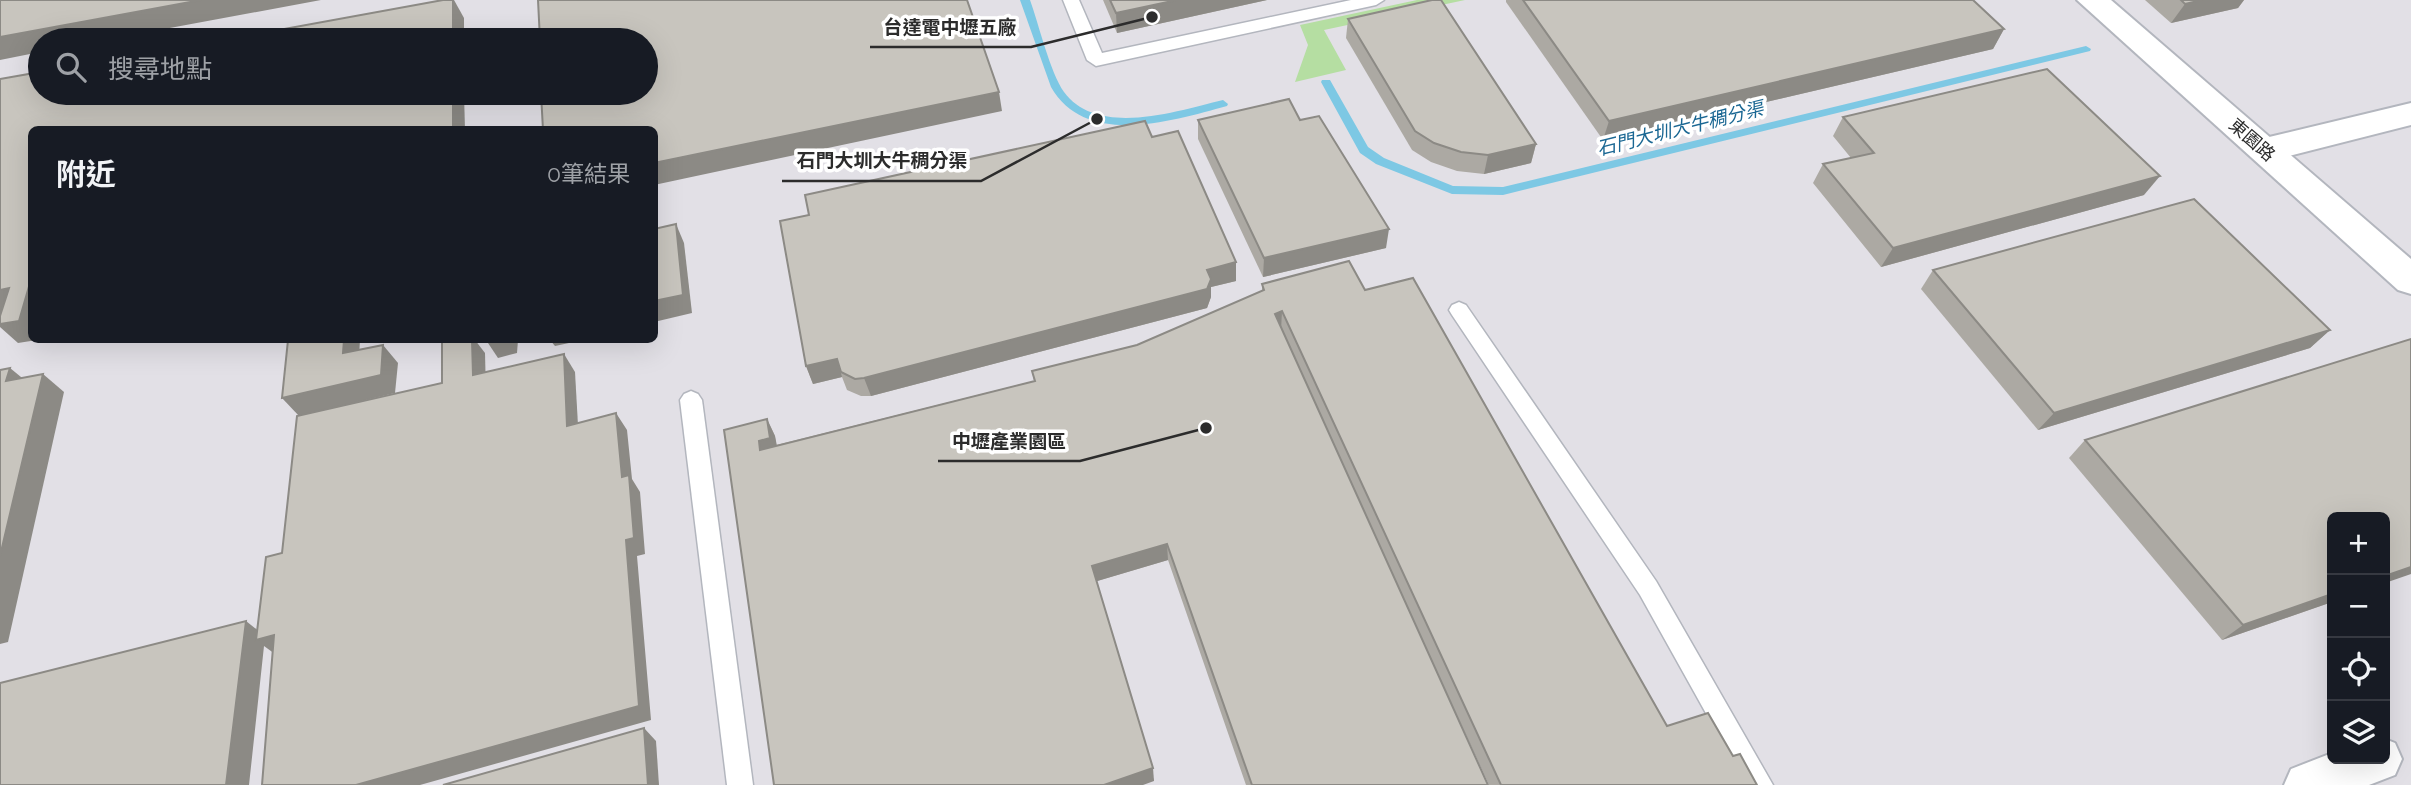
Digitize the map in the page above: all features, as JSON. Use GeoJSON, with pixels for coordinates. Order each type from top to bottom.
{"type":"FeatureCollection","features":[{"type":"Feature","properties":{"kind":"street","name":"東園路"},"geometry":{"type":"LineString","coordinates":[[2092,0],[2411,280]]}},
{"type":"Feature","properties":{"kind":"street"},"geometry":{"type":"LineString","coordinates":[[2265,150],[2411,114]]}},
{"type":"Feature","properties":{"kind":"street"},"geometry":{"type":"LineString","coordinates":[[2390,755],[2411,747]]}},
{"type":"Feature","properties":{"kind":"street"},"geometry":{"type":"LineString","coordinates":[[2307,785],[2365,764]]}},
{"type":"Feature","properties":{"kind":"lane"},"geometry":{"type":"LineString","coordinates":[[1071,0],[1096,60],[1376,0]]}},
{"type":"Feature","properties":{"kind":"lane"},"geometry":{"type":"LineString","coordinates":[[1460,310],[1648,588],[1760,785]]}},
{"type":"Feature","properties":{"kind":"lane"},"geometry":{"type":"LineString","coordinates":[[691,400],[740,785]]}},
{"type":"Feature","properties":{"kind":"shaded area"},"geometry":{"type":"Polygon","coordinates":[[[0,0],[2411,0],[2411,785],[0,785],[0,0]]]}},
{"type":"Feature","properties":{"kind":"green space"},"geometry":{"type":"Polygon","coordinates":[[[1417,0],[1465,0],[1324,30],[1346,70],[1295,82],[1308,45],[1300,25],[1417,0]]]}},
{"type":"Feature","properties":{"kind":"building"},"geometry":{"type":"Polygon","coordinates":[[[0,0],[201,0],[49,28],[28,28],[28,32],[0,37],[0,0]]]}},
{"type":"Feature","properties":{"kind":"building"},"geometry":{"type":"Polygon","coordinates":[[[443,0],[453,0],[453,28],[290,28],[443,0]]]}},
{"type":"Feature","properties":{"kind":"building"},"geometry":{"type":"Polygon","coordinates":[[[538,0],[967,0],[999,92],[658,162],[658,126],[543,126],[542,105],[658,105],[658,28],[539,28],[538,0]]]}},
{"type":"Feature","properties":{"kind":"building"},"geometry":{"type":"Polygon","coordinates":[[[1110,0],[1177,0],[1116,13],[1110,0]]]}},
{"type":"Feature","properties":{"kind":"building"},"geometry":{"type":"Polygon","coordinates":[[[1441,0],[1536,144],[1488,155],[1461,152],[1434,143],[1415,131],[1348,19],[1441,0]]]}},
{"type":"Feature","properties":{"kind":"building"},"geometry":{"type":"Polygon","coordinates":[[[1523,0],[1973,0],[2004,29],[1609,121],[1523,0]]]}},
{"type":"Feature","properties":{"kind":"building"},"geometry":{"type":"Polygon","coordinates":[[[2181,0],[2202,0],[2185,4],[2181,0]]]}},
{"type":"Feature","properties":{"kind":"building"},"geometry":{"type":"Polygon","coordinates":[[[2047,69],[2160,176],[1893,248],[1823,164],[1874,153],[1843,117],[2047,69]]]}},
{"type":"Feature","properties":{"kind":"building"},"geometry":{"type":"Polygon","coordinates":[[[28,74],[28,105],[453,105],[453,126],[28,126],[28,290],[19,321],[0,324],[9,288],[0,290],[0,79],[28,74]]]}},
{"type":"Feature","properties":{"kind":"building"},"geometry":{"type":"Polygon","coordinates":[[[1289,99],[1300,120],[1319,116],[1389,229],[1264,258],[1198,120],[1289,99]]]}},
{"type":"Feature","properties":{"kind":"building"},"geometry":{"type":"Polygon","coordinates":[[[1145,121],[1152,137],[1178,131],[1236,262],[1207,270],[1211,279],[1207,289],[864,378],[855,379],[841,372],[837,359],[806,366],[780,221],[809,215],[805,195],[1145,121]]]}},
{"type":"Feature","properties":{"kind":"building"},"geometry":{"type":"Polygon","coordinates":[[[2194,199],[2330,330],[2054,413],[1933,270],[2194,199]]]}},
{"type":"Feature","properties":{"kind":"building"},"geometry":{"type":"Polygon","coordinates":[[[676,224],[683,295],[658,300],[658,228],[676,224]]]}},
{"type":"Feature","properties":{"kind":"building"},"geometry":{"type":"Polygon","coordinates":[[[1349,261],[1365,290],[1413,278],[1667,726],[1708,713],[1733,756],[1740,754],[1757,785],[1501,785],[1282,311],[1275,314],[1488,785],[1252,785],[1167,544],[1092,566],[1153,768],[1104,785],[774,785],[724,430],[767,419],[770,438],[759,441],[760,450],[1035,381],[1032,371],[1137,345],[1264,290],[1262,284],[1349,261]]]}},
{"type":"Feature","properties":{"kind":"building"},"geometry":{"type":"Polygon","coordinates":[[[2411,339],[2411,567],[2390,574],[2390,512],[2327,512],[2327,596],[2243,625],[2085,440],[2411,339]]]}},
{"type":"Feature","properties":{"kind":"building"},"geometry":{"type":"Polygon","coordinates":[[[288,343],[344,343],[343,353],[383,345],[381,375],[282,398],[288,343]]]}},
{"type":"Feature","properties":{"kind":"building"},"geometry":{"type":"Polygon","coordinates":[[[442,343],[472,343],[473,375],[564,354],[567,426],[616,413],[622,477],[629,475],[634,538],[626,540],[639,706],[356,785],[262,785],[274,635],[256,640],[266,557],[282,553],[297,416],[442,383],[442,343]]]}},
{"type":"Feature","properties":{"kind":"building"},"geometry":{"type":"Polygon","coordinates":[[[10,368],[6,381],[43,374],[0,556],[0,370],[10,368]]]}},
{"type":"Feature","properties":{"kind":"building"},"geometry":{"type":"Polygon","coordinates":[[[246,621],[226,785],[0,785],[0,683],[246,621]]]}},
{"type":"Feature","properties":{"kind":"building"},"geometry":{"type":"Polygon","coordinates":[[[644,728],[648,785],[443,785],[644,728]]]}},
{"type":"Feature","properties":{"kind":"waterway","name":"石門大圳大牛稠分渠"},"geometry":{"type":"LineString","coordinates":[[1025,0],[1056,87],[1076,110],[1094,118],[1138,121],[1223,104]]}},
{"type":"Feature","properties":{"kind":"waterway","name":"石門大圳大牛稠分渠"},"geometry":{"type":"LineString","coordinates":[[1326,82],[1364,150],[1380,161],[1452,190],[1503,191],[2086,49]]}},
{"type":"Feature","properties":{"kind":"place","name":"台達電中壢五廠"},"geometry":{"type":"Point","coordinates":[1152,17]}},
{"type":"Feature","properties":{"kind":"place","name":"石門大圳大牛稠分渠"},"geometry":{"type":"Point","coordinates":[1097,119]}},
{"type":"Feature","properties":{"kind":"place","name":"中壢產業園區"},"geometry":{"type":"Point","coordinates":[1206,428]}}]}
